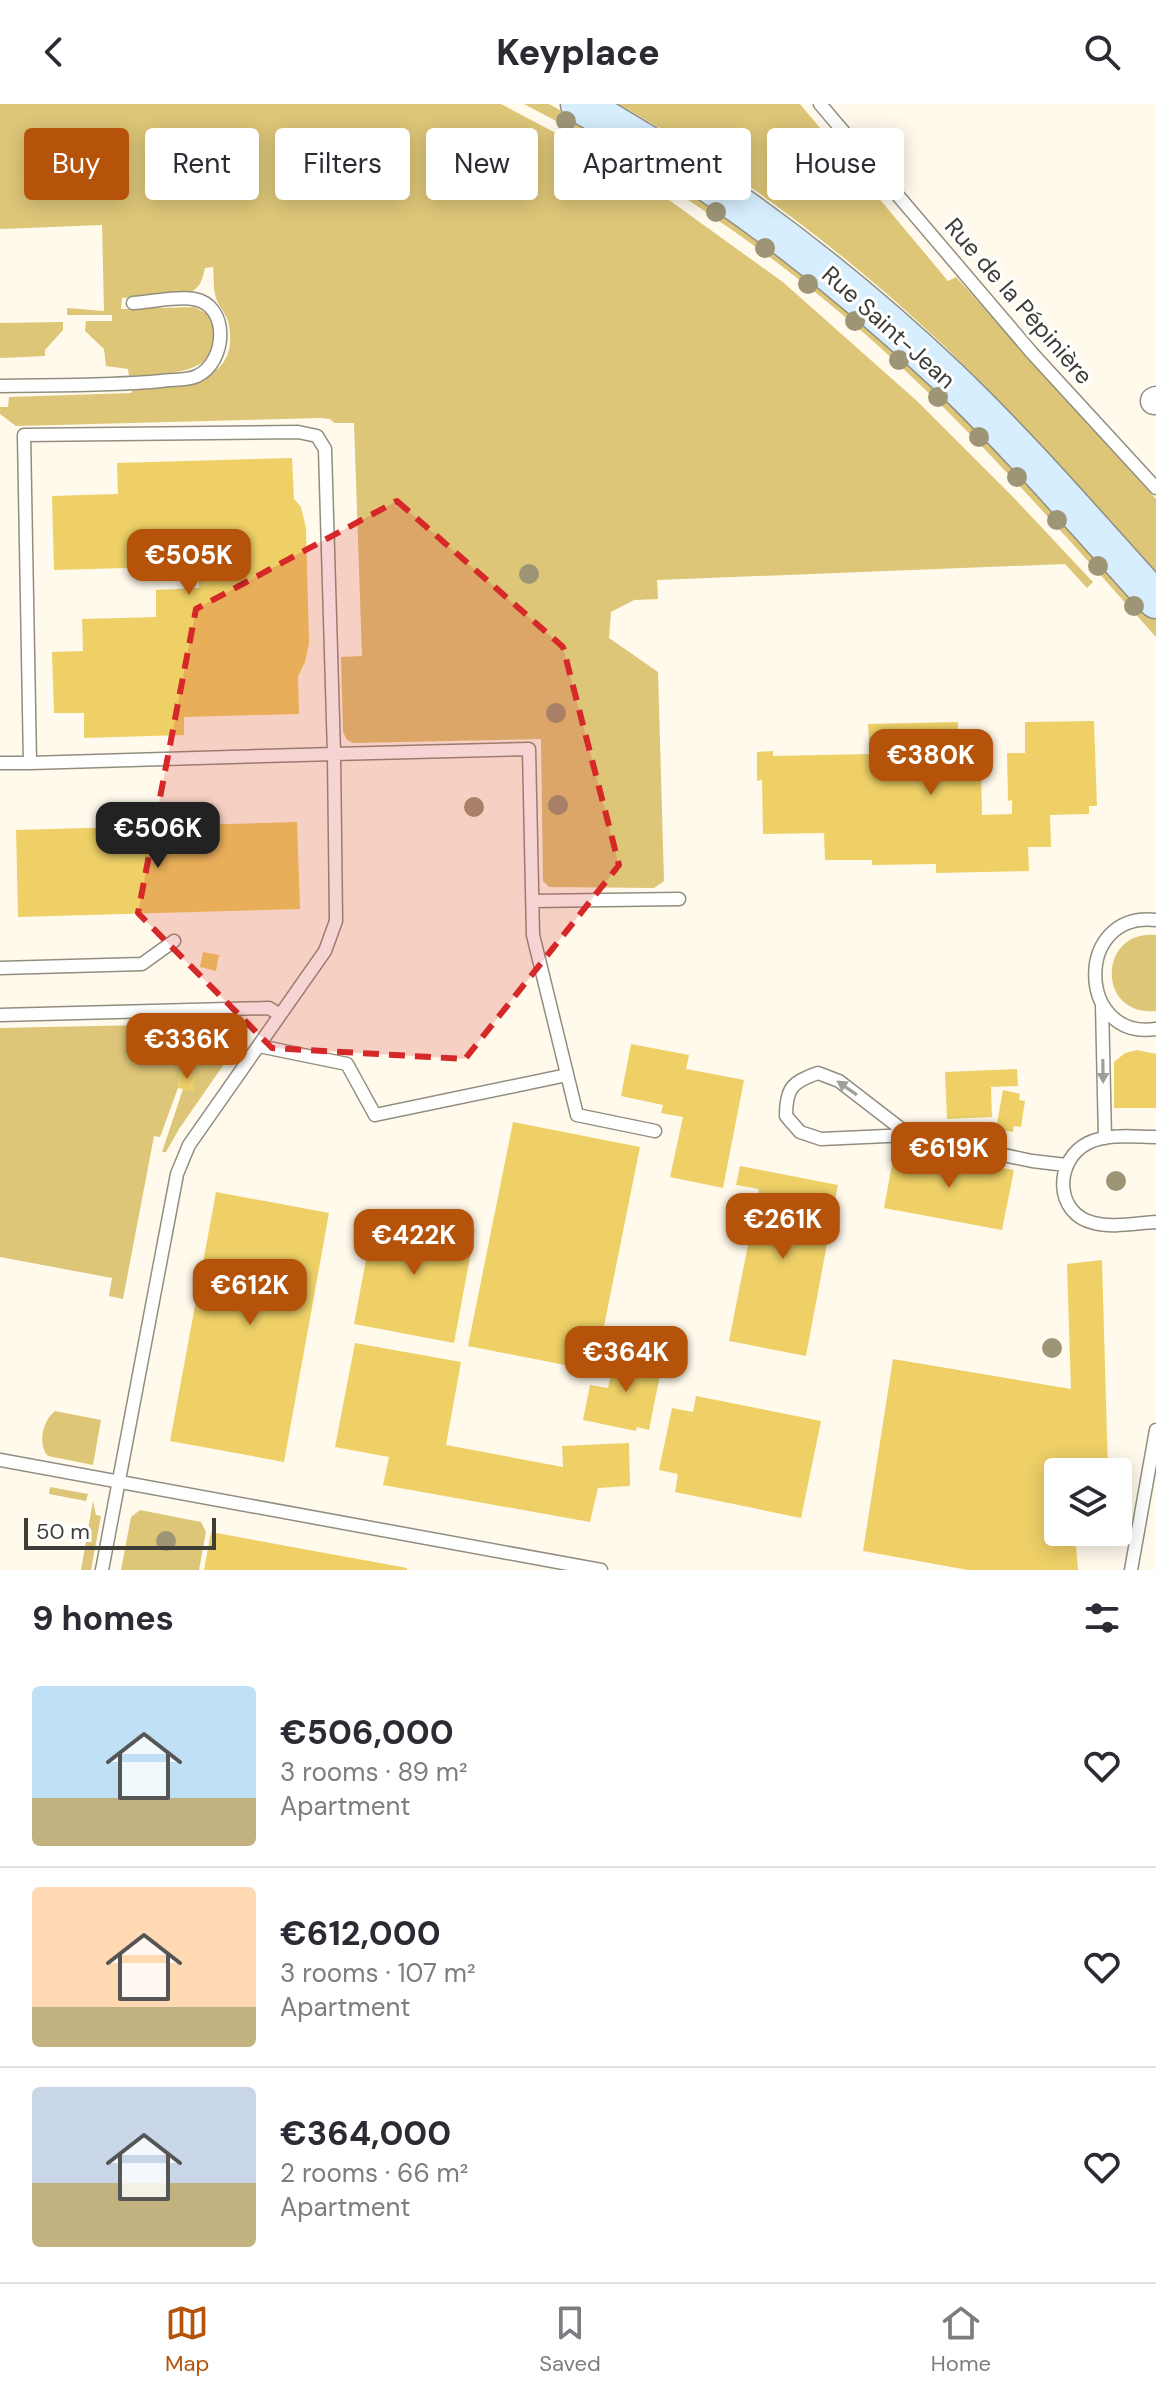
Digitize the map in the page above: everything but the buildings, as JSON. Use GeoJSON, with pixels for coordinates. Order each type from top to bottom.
{"type":"FeatureCollection","features":[{"type":"Feature","properties":{"kind":"street","name":"Rue Saint-Jean"},"geometry":{"type":"LineString","coordinates":[[579,104],[667,156],[740,205],[881,316],[985,415],[1156,600]]}},
{"type":"Feature","properties":{"kind":"lane","name":"Rue de la Pépinière"},"geometry":{"type":"LineString","coordinates":[[820,104],[1032,353],[1156,488]]}},
{"type":"Feature","properties":{"kind":"lane"},"geometry":{"type":"LineString","coordinates":[[0,386],[130,384],[195,377],[210,367],[221,347],[219,322],[209,305],[195,299],[133,303]]}},
{"type":"Feature","properties":{"kind":"lane"},"geometry":{"type":"LineString","coordinates":[[30,763],[24,435],[298,432],[317,436],[325,449],[336,921],[325,951],[189,1145],[177,1174],[102,1570]]}},
{"type":"Feature","properties":{"kind":"lane"},"geometry":{"type":"LineString","coordinates":[[0,763],[529,749],[533,935],[577,1115],[655,1131]]}},
{"type":"Feature","properties":{"kind":"lane"},"geometry":{"type":"LineString","coordinates":[[533,901],[679,899]]}},
{"type":"Feature","properties":{"kind":"lane"},"geometry":{"type":"LineString","coordinates":[[1105,1138],[1102,1004],[1094,976],[1100,948],[1120,928],[1133,922],[1156,920]]}},
{"type":"Feature","properties":{"kind":"lane"},"geometry":{"type":"LineString","coordinates":[[0,968],[142,964],[174,941]]}},
{"type":"Feature","properties":{"kind":"lane"},"geometry":{"type":"LineString","coordinates":[[1102,1004],[1123,1024],[1136,1029],[1156,1029]]}},
{"type":"Feature","properties":{"kind":"lane"},"geometry":{"type":"LineString","coordinates":[[0,1015],[269,1008],[280,1015]]}},
{"type":"Feature","properties":{"kind":"lane"},"geometry":{"type":"LineString","coordinates":[[259,1046],[347,1064],[375,1115],[567,1075]]}},
{"type":"Feature","properties":{"kind":"lane"},"geometry":{"type":"LineString","coordinates":[[909,1135],[839,1081],[818,1073],[797,1080],[786,1097],[786,1116],[800,1132],[821,1139],[909,1135],[1032,1161],[1066,1165]]}},
{"type":"Feature","properties":{"kind":"lane"},"geometry":{"type":"LineString","coordinates":[[1156,1137],[1105,1138],[1089,1142],[1075,1152],[1066,1165],[1062,1181],[1064,1197],[1071,1210],[1083,1220],[1097,1224],[1156,1222]]}},
{"type":"Feature","properties":{"kind":"lane"},"geometry":{"type":"LineString","coordinates":[[1131,1570],[1156,1430]]}},
{"type":"Feature","properties":{"kind":"lane"},"geometry":{"type":"LineString","coordinates":[[0,1460],[557,1566],[601,1570]]}},
{"type":"Feature","properties":{"kind":"highlighted area"},"geometry":{"type":"Polygon","coordinates":[[[397,501],[563,647],[619,865],[465,1059],[272,1048],[138,913],[196,609],[397,501]]]}},
{"type":"Feature","properties":{"kind":"shaded area"},"geometry":{"type":"Polygon","coordinates":[[[0,104],[501,104],[554,132],[554,200],[669,200],[784,283],[917,401],[1093,582],[1087,588],[1065,564],[657,580],[658,599],[634,600],[611,612],[609,638],[658,672],[664,881],[654,888],[549,887],[543,881],[541,739],[353,743],[347,740],[343,732],[341,657],[362,656],[354,423],[334,423],[330,419],[320,418],[16,426],[0,414],[0,407],[8,407],[9,397],[131,393],[134,389],[187,382],[203,378],[216,370],[226,358],[230,342],[228,321],[215,294],[213,267],[205,268],[200,284],[187,294],[122,298],[121,309],[194,307],[213,317],[215,342],[204,362],[193,368],[166,374],[129,376],[128,369],[106,366],[104,349],[85,331],[86,321],[112,321],[112,315],[67,315],[67,308],[104,311],[102,225],[0,229],[0,104]]]}},
{"type":"Feature","properties":{"kind":"shaded area"},"geometry":{"type":"Polygon","coordinates":[[[524,104],[549,104],[592,128],[568,128],[524,104]]]}},
{"type":"Feature","properties":{"kind":"shaded area"},"geometry":{"type":"Polygon","coordinates":[[[618,104],[800,104],[820,128],[767,128],[767,199],[751,188],[751,128],[660,128],[618,104]]]}},
{"type":"Feature","properties":{"kind":"shaded area"},"geometry":{"type":"Polygon","coordinates":[[[687,200],[704,200],[767,241],[921,371],[1156,620],[1156,637],[989,454],[920,385],[800,280],[687,200]]]}},
{"type":"Feature","properties":{"kind":"shaded area"},"geometry":{"type":"Polygon","coordinates":[[[768,200],[880,200],[948,281],[956,277],[1156,499],[1156,571],[991,392],[886,293],[768,200]]]}},
{"type":"Feature","properties":{"kind":"shaded area"},"geometry":{"type":"Polygon","coordinates":[[[63,322],[63,330],[45,350],[45,356],[0,358],[0,323],[63,322]]]}},
{"type":"Feature","properties":{"kind":"shaded area"},"geometry":{"type":"Polygon","coordinates":[[[1156,935],[1156,1011],[1136,1009],[1123,1001],[1114,988],[1112,973],[1115,958],[1123,945],[1137,937],[1156,935]]]}},
{"type":"Feature","properties":{"kind":"shaded area"},"geometry":{"type":"Polygon","coordinates":[[[245,1025],[247,1031],[166,1152],[162,1152],[183,1089],[193,1090],[196,1075],[180,1073],[178,1088],[160,1137],[154,1136],[123,1299],[109,1296],[112,1278],[0,1257],[0,1028],[245,1025]]]}},
{"type":"Feature","properties":{"kind":"shaded area"},"geometry":{"type":"Polygon","coordinates":[[[55,1411],[101,1420],[93,1465],[48,1456],[43,1445],[43,1432],[47,1420],[55,1411]]]}},
{"type":"Feature","properties":{"kind":"shaded area"},"geometry":{"type":"Polygon","coordinates":[[[50,1487],[88,1494],[86,1501],[49,1494],[50,1487]]]}},
{"type":"Feature","properties":{"kind":"shaded area"},"geometry":{"type":"Polygon","coordinates":[[[93,1501],[96,1515],[101,1516],[91,1570],[81,1570],[93,1501]]]}},
{"type":"Feature","properties":{"kind":"shaded area"},"geometry":{"type":"Polygon","coordinates":[[[140,1510],[201,1522],[206,1532],[199,1570],[121,1570],[131,1517],[140,1510]]]}}]}
